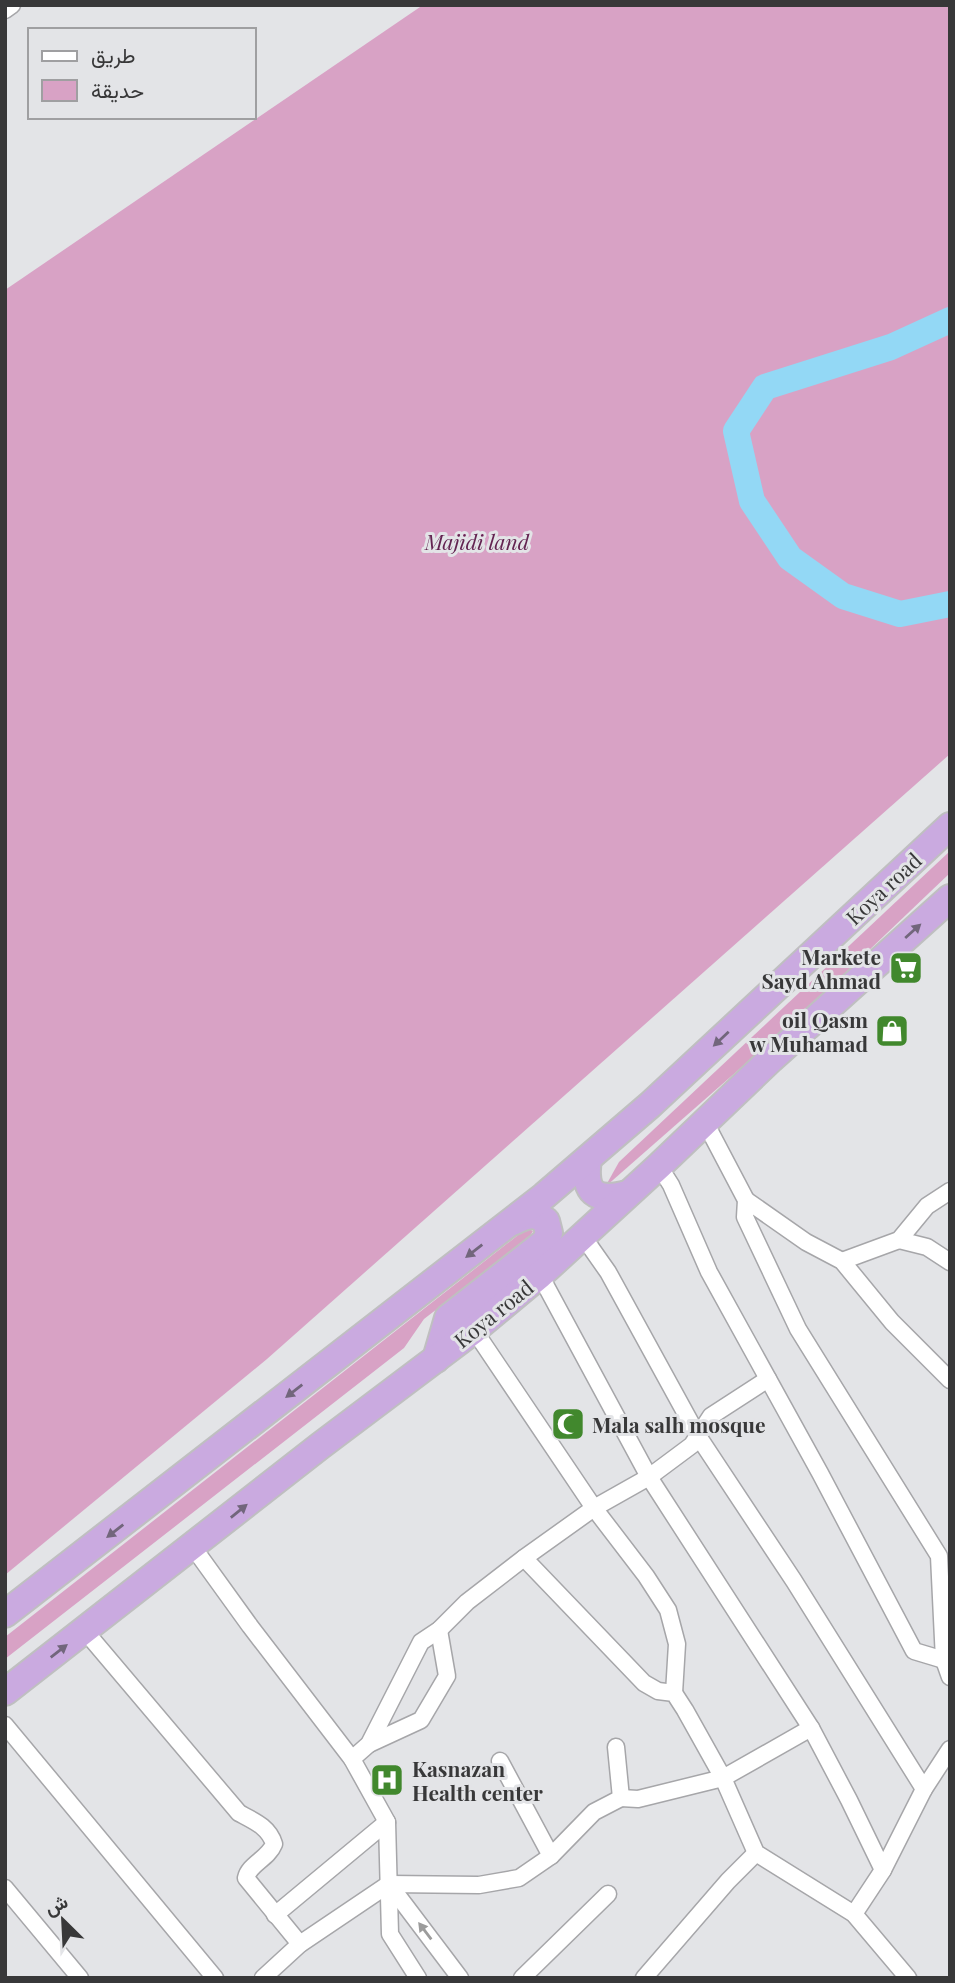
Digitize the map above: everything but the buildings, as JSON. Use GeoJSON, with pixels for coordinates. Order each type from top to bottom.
{"type":"FeatureCollection","features":[{"type":"Feature","properties":{"kind":"highway","name":"Koya road"},"geometry":{"type":"LineString","coordinates":[[5,1615],[588,1159],[650,1105],[950,825]]}},
{"type":"Feature","properties":{"kind":"highway","name":"Koya road"},"geometry":{"type":"LineString","coordinates":[[5,1692],[320,1446],[474,1330],[540,1275],[705,1122],[945,911]]}},
{"type":"Feature","properties":{"kind":"highway"},"geometry":{"type":"LineString","coordinates":[[588,1159],[588,1185],[595,1194],[607,1199],[627,1194]]}},
{"type":"Feature","properties":{"kind":"highway"},"geometry":{"type":"LineString","coordinates":[[436,1359],[448,1318],[545,1242],[549,1233],[546,1221],[539,1215],[532,1214],[508,1224]]}},
{"type":"Feature","properties":{"kind":"street"},"geometry":{"type":"LineString","coordinates":[[5,10],[12,5]]}},
{"type":"Feature","properties":{"kind":"street"},"geometry":{"type":"LineString","coordinates":[[705,1122],[746,1200],[806,1242],[842,1261],[892,1322],[950,1380]]}},
{"type":"Feature","properties":{"kind":"street"},"geometry":{"type":"LineString","coordinates":[[659,1166],[671,1185],[709,1272],[915,1651],[944,1660]]}},
{"type":"Feature","properties":{"kind":"street"},"geometry":{"type":"LineString","coordinates":[[842,1261],[899,1240],[927,1206],[950,1191]]}},
{"type":"Feature","properties":{"kind":"street"},"geometry":{"type":"LineString","coordinates":[[746,1200],[745,1217],[798,1328],[939,1556],[950,1569]]}},
{"type":"Feature","properties":{"kind":"street"},"geometry":{"type":"LineString","coordinates":[[582,1235],[608,1272],[698,1436],[794,1581],[924,1789]]}},
{"type":"Feature","properties":{"kind":"street"},"geometry":{"type":"LineString","coordinates":[[899,1240],[927,1247],[950,1262]]}},
{"type":"Feature","properties":{"kind":"street"},"geometry":{"type":"LineString","coordinates":[[540,1275],[649,1477],[810,1728],[883,1870]]}},
{"type":"Feature","properties":{"kind":"street"},"geometry":{"type":"LineString","coordinates":[[474,1330],[594,1508],[646,1576],[668,1610],[677,1644],[674,1693],[723,1778],[756,1853],[854,1914],[908,1978]]}},
{"type":"Feature","properties":{"kind":"street"},"geometry":{"type":"LineString","coordinates":[[369,1744],[421,1642],[524,1558],[594,1508],[649,1477],[692,1445],[710,1416],[768,1380]]}},
{"type":"Feature","properties":{"kind":"street"},"geometry":{"type":"LineString","coordinates":[[193,1547],[352,1759],[387,1822],[390,1934],[418,1978]]}},
{"type":"Feature","properties":{"kind":"street"},"geometry":{"type":"LineString","coordinates":[[939,1556],[944,1660],[950,1677]]}},
{"type":"Feature","properties":{"kind":"street"},"geometry":{"type":"LineString","coordinates":[[524,1558],[644,1683],[658,1691],[674,1693]]}},
{"type":"Feature","properties":{"kind":"street"},"geometry":{"type":"LineString","coordinates":[[352,1759],[369,1744],[421,1720],[447,1676],[439,1630]]}},
{"type":"Feature","properties":{"kind":"street"},"geometry":{"type":"LineString","coordinates":[[85,1631],[239,1813],[258,1823],[272,1837],[274,1844],[271,1852],[246,1878],[300,1944]]}},
{"type":"Feature","properties":{"kind":"street"},"geometry":{"type":"LineString","coordinates":[[5,1725],[215,1978]]}},
{"type":"Feature","properties":{"kind":"street"},"geometry":{"type":"LineString","coordinates":[[264,1978],[300,1944],[389,1885],[443,1886],[503,1882],[529,1872],[551,1856],[594,1812],[621,1798],[638,1799],[723,1778],[810,1728]]}},
{"type":"Feature","properties":{"kind":"street"},"geometry":{"type":"LineString","coordinates":[[616,1747],[621,1798]]}},
{"type":"Feature","properties":{"kind":"street"},"geometry":{"type":"LineString","coordinates":[[854,1914],[883,1870],[924,1789],[949,1752]]}},
{"type":"Feature","properties":{"kind":"street"},"geometry":{"type":"LineString","coordinates":[[500,1762],[551,1856]]}},
{"type":"Feature","properties":{"kind":"street"},"geometry":{"type":"LineString","coordinates":[[275,1915],[387,1822]]}},
{"type":"Feature","properties":{"kind":"street"},"geometry":{"type":"LineString","coordinates":[[644,1978],[728,1881],[756,1853]]}},
{"type":"Feature","properties":{"kind":"street"},"geometry":{"type":"LineString","coordinates":[[389,1885],[460,1978]]}},
{"type":"Feature","properties":{"kind":"street"},"geometry":{"type":"LineString","coordinates":[[5,1888],[80,1978]]}},
{"type":"Feature","properties":{"kind":"street"},"geometry":{"type":"LineString","coordinates":[[522,1978],[608,1894]]}},
{"type":"Feature","properties":{"kind":"green space","name":"Majidi land"},"geometry":{"type":"Polygon","coordinates":[[[423,5],[950,5],[950,754],[267,1359],[5,1575],[5,290],[423,5]]]}},
{"type":"Feature","properties":{"kind":"green space"},"geometry":{"type":"Polygon","coordinates":[[[950,851],[950,873],[800,1016],[605,1187],[619,1162],[950,851]]]}},
{"type":"Feature","properties":{"kind":"green space"},"geometry":{"type":"Polygon","coordinates":[[[527,1228],[533,1231],[529,1238],[424,1319],[404,1348],[5,1659],[5,1637],[527,1228]]]}},
{"type":"Feature","properties":{"kind":"waterway"},"geometry":{"type":"LineString","coordinates":[[950,320],[891,347],[765,387],[736,431],[752,501],[790,558],[843,596],[900,614],[950,604]]}},
{"type":"Feature","properties":{"kind":"place","name":"Markete Sayd Ahmad"},"geometry":{"type":"Point","coordinates":[906,968]}},
{"type":"Feature","properties":{"kind":"place","name":"oil Qasm w Muhamad"},"geometry":{"type":"Point","coordinates":[892,1031]}},
{"type":"Feature","properties":{"kind":"place","name":"Mala salh mosque"},"geometry":{"type":"Point","coordinates":[568,1424]}},
{"type":"Feature","properties":{"kind":"place","name":"Kasnazan Health center"},"geometry":{"type":"Point","coordinates":[387,1780]}}]}
